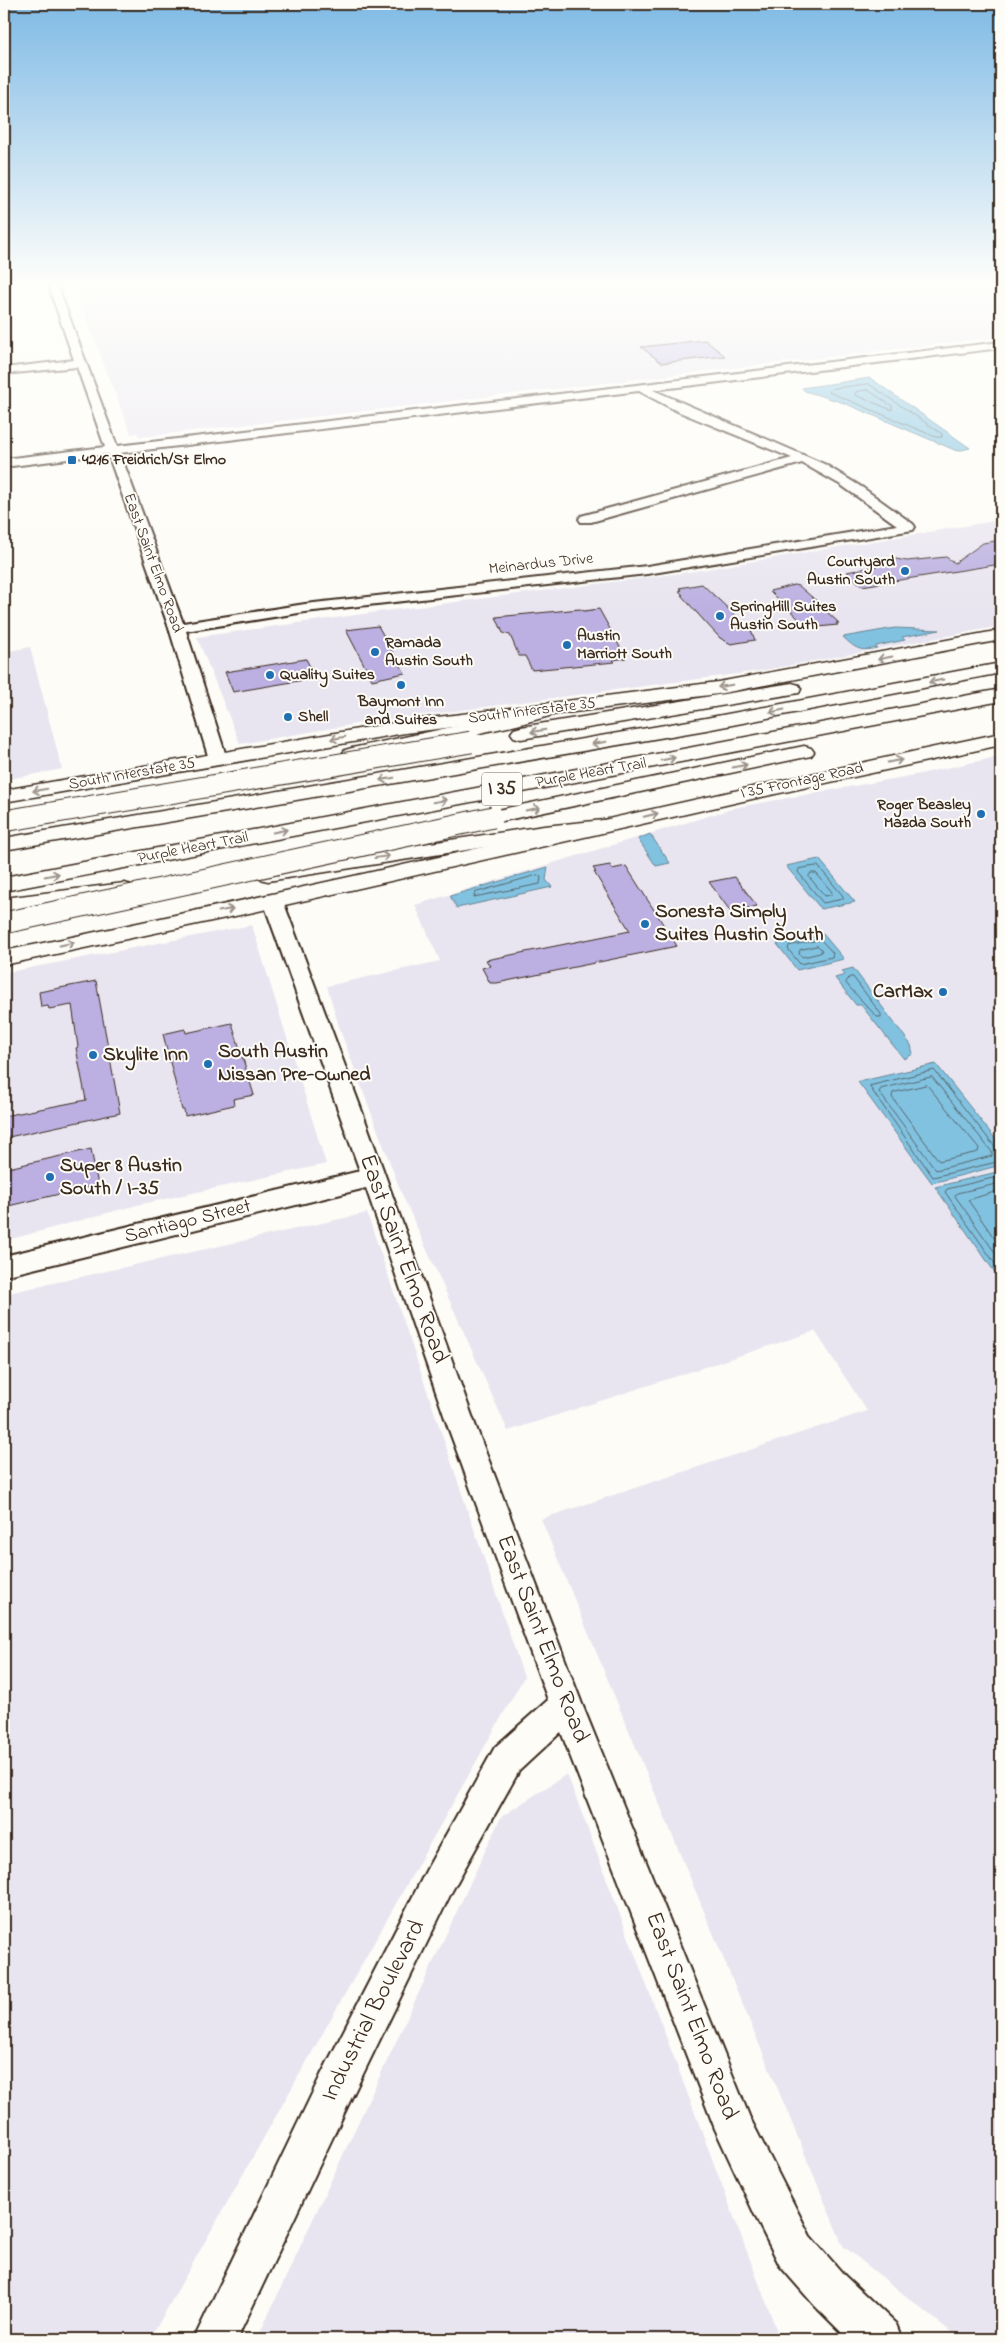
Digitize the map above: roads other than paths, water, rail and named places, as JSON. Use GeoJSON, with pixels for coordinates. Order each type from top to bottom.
{"type":"FeatureCollection","features":[{"type":"Feature","properties":{"kind":"main road","name":"South Interstate 35"},"geometry":{"type":"LineString","coordinates":[[4,796],[405,727],[718,688],[1001,636]]}},
{"type":"Feature","properties":{"kind":"main road"},"geometry":{"type":"LineString","coordinates":[[4,821],[471,742],[1001,657]]}},
{"type":"Feature","properties":{"kind":"main road","name":"Purple Heart Trail"},"geometry":{"type":"LineString","coordinates":[[4,844],[706,724],[1001,668]]}},
{"type":"Feature","properties":{"kind":"main road","name":"Purple Heart Trail"},"geometry":{"type":"LineString","coordinates":[[4,884],[1001,695]]}},
{"type":"Feature","properties":{"kind":"main road"},"geometry":{"type":"LineString","coordinates":[[4,833],[286,767],[517,719],[552,709]]}},
{"type":"Feature","properties":{"kind":"main road"},"geometry":{"type":"LineString","coordinates":[[853,742],[1001,711]]}},
{"type":"Feature","properties":{"kind":"main road","name":"I 35 Frontage Road"},"geometry":{"type":"LineString","coordinates":[[604,826],[728,797],[1001,739]]}},
{"type":"Feature","properties":{"kind":"main road"},"geometry":{"type":"LineString","coordinates":[[4,923],[493,817],[824,748]]}},
{"type":"Feature","properties":{"kind":"main road"},"geometry":{"type":"LineString","coordinates":[[4,958],[273,901],[604,826]]}},
{"type":"Feature","properties":{"kind":"main road"},"geometry":{"type":"LineString","coordinates":[[4,905],[236,878],[544,832],[604,826]]}},
{"type":"Feature","properties":{"kind":"street","name":"East Saint Elmo Road"},"geometry":{"type":"LineString","coordinates":[[91,393],[177,628],[218,759]]}},
{"type":"Feature","properties":{"kind":"street"},"geometry":{"type":"LineString","coordinates":[[4,463],[595,393]]}},
{"type":"Feature","properties":{"kind":"street"},"geometry":{"type":"LineString","coordinates":[[652,393],[708,421],[802,459]]}},
{"type":"Feature","properties":{"kind":"street"},"geometry":{"type":"LineString","coordinates":[[586,519],[802,459]]}},
{"type":"Feature","properties":{"kind":"street","name":"Meinardus Drive"},"geometry":{"type":"LineString","coordinates":[[177,628],[286,610],[652,569],[908,528],[854,487],[802,459]]}},
{"type":"Feature","properties":{"kind":"street","name":"East Saint Elmo Road"},"geometry":{"type":"LineString","coordinates":[[273,901],[462,1427],[566,1704],[735,2129],[774,2212],[795,2251],[866,2327],[881,2339]]}},
{"type":"Feature","properties":{"kind":"street","name":"Santiago Street"},"geometry":{"type":"LineString","coordinates":[[4,1266],[373,1177]]}},
{"type":"Feature","properties":{"kind":"street","name":"Industrial Boulevard"},"geometry":{"type":"LineString","coordinates":[[215,2339],[335,2089],[440,1879],[507,1758],[566,1704]]}},
{"type":"Feature","properties":{"kind":"water"},"geometry":{"type":"Polygon","coordinates":[[[813,393],[892,393],[970,448],[957,451],[844,403],[813,393]]]}},
{"type":"Feature","properties":{"kind":"water"},"geometry":{"type":"Polygon","coordinates":[[[895,628],[940,630],[902,637],[905,640],[866,650],[858,649],[843,637],[895,628]]]}},
{"type":"Feature","properties":{"kind":"water"},"geometry":{"type":"Polygon","coordinates":[[[650,834],[670,863],[656,866],[638,839],[650,834]]]}},
{"type":"Feature","properties":{"kind":"water"},"geometry":{"type":"Polygon","coordinates":[[[819,859],[855,902],[821,909],[786,866],[819,859]]]}},
{"type":"Feature","properties":{"kind":"water"},"geometry":{"type":"Polygon","coordinates":[[[548,867],[546,880],[552,887],[457,908],[450,896],[548,867]]]}},
{"type":"Feature","properties":{"kind":"water"},"geometry":{"type":"Polygon","coordinates":[[[823,934],[844,959],[797,970],[777,944],[823,934]]]}},
{"type":"Feature","properties":{"kind":"water"},"geometry":{"type":"Polygon","coordinates":[[[853,968],[911,1045],[913,1054],[904,1059],[861,1005],[856,1005],[835,978],[845,975],[842,971],[853,968]]]}},
{"type":"Feature","properties":{"kind":"water"},"geometry":{"type":"Polygon","coordinates":[[[936,1064],[1001,1146],[1001,1165],[932,1183],[858,1082],[936,1064]]]}},
{"type":"Feature","properties":{"kind":"water"},"geometry":{"type":"Polygon","coordinates":[[[1001,1171],[1001,1281],[935,1187],[1001,1171]]]}},
{"type":"Feature","properties":{"kind":"place","name":"4216 Freidrich/St Elmo"},"geometry":{"type":"Point","coordinates":[72,460]}},
{"type":"Feature","properties":{"kind":"place","name":"Courtyard Austin South"},"geometry":{"type":"Point","coordinates":[905,571]}},
{"type":"Feature","properties":{"kind":"place","name":"SpringHill Suites Austin South"},"geometry":{"type":"Point","coordinates":[720,616]}},
{"type":"Feature","properties":{"kind":"place","name":"Austin Marriott South"},"geometry":{"type":"Point","coordinates":[567,645]}},
{"type":"Feature","properties":{"kind":"place","name":"Ramada Austin South"},"geometry":{"type":"Point","coordinates":[375,652]}},
{"type":"Feature","properties":{"kind":"place","name":"Quality Suites"},"geometry":{"type":"Point","coordinates":[270,675]}},
{"type":"Feature","properties":{"kind":"place","name":"Baymont Inn and Suites"},"geometry":{"type":"Point","coordinates":[401,685]}},
{"type":"Feature","properties":{"kind":"place","name":"Shell"},"geometry":{"type":"Point","coordinates":[288,717]}},
{"type":"Feature","properties":{"kind":"place","name":"Roger Beasley Mazda South"},"geometry":{"type":"Point","coordinates":[981,814]}},
{"type":"Feature","properties":{"kind":"place","name":"Sonesta Simply Suites Austin South"},"geometry":{"type":"Point","coordinates":[645,924]}},
{"type":"Feature","properties":{"kind":"place","name":"CarMax"},"geometry":{"type":"Point","coordinates":[943,992]}},
{"type":"Feature","properties":{"kind":"place","name":"Skylite Inn"},"geometry":{"type":"Point","coordinates":[93,1055]}},
{"type":"Feature","properties":{"kind":"place","name":"South Austin Nissan Pre-Owned"},"geometry":{"type":"Point","coordinates":[208,1064]}},
{"type":"Feature","properties":{"kind":"place","name":"Super 8 Austin South / I-35"},"geometry":{"type":"Point","coordinates":[50,1177]}}]}
